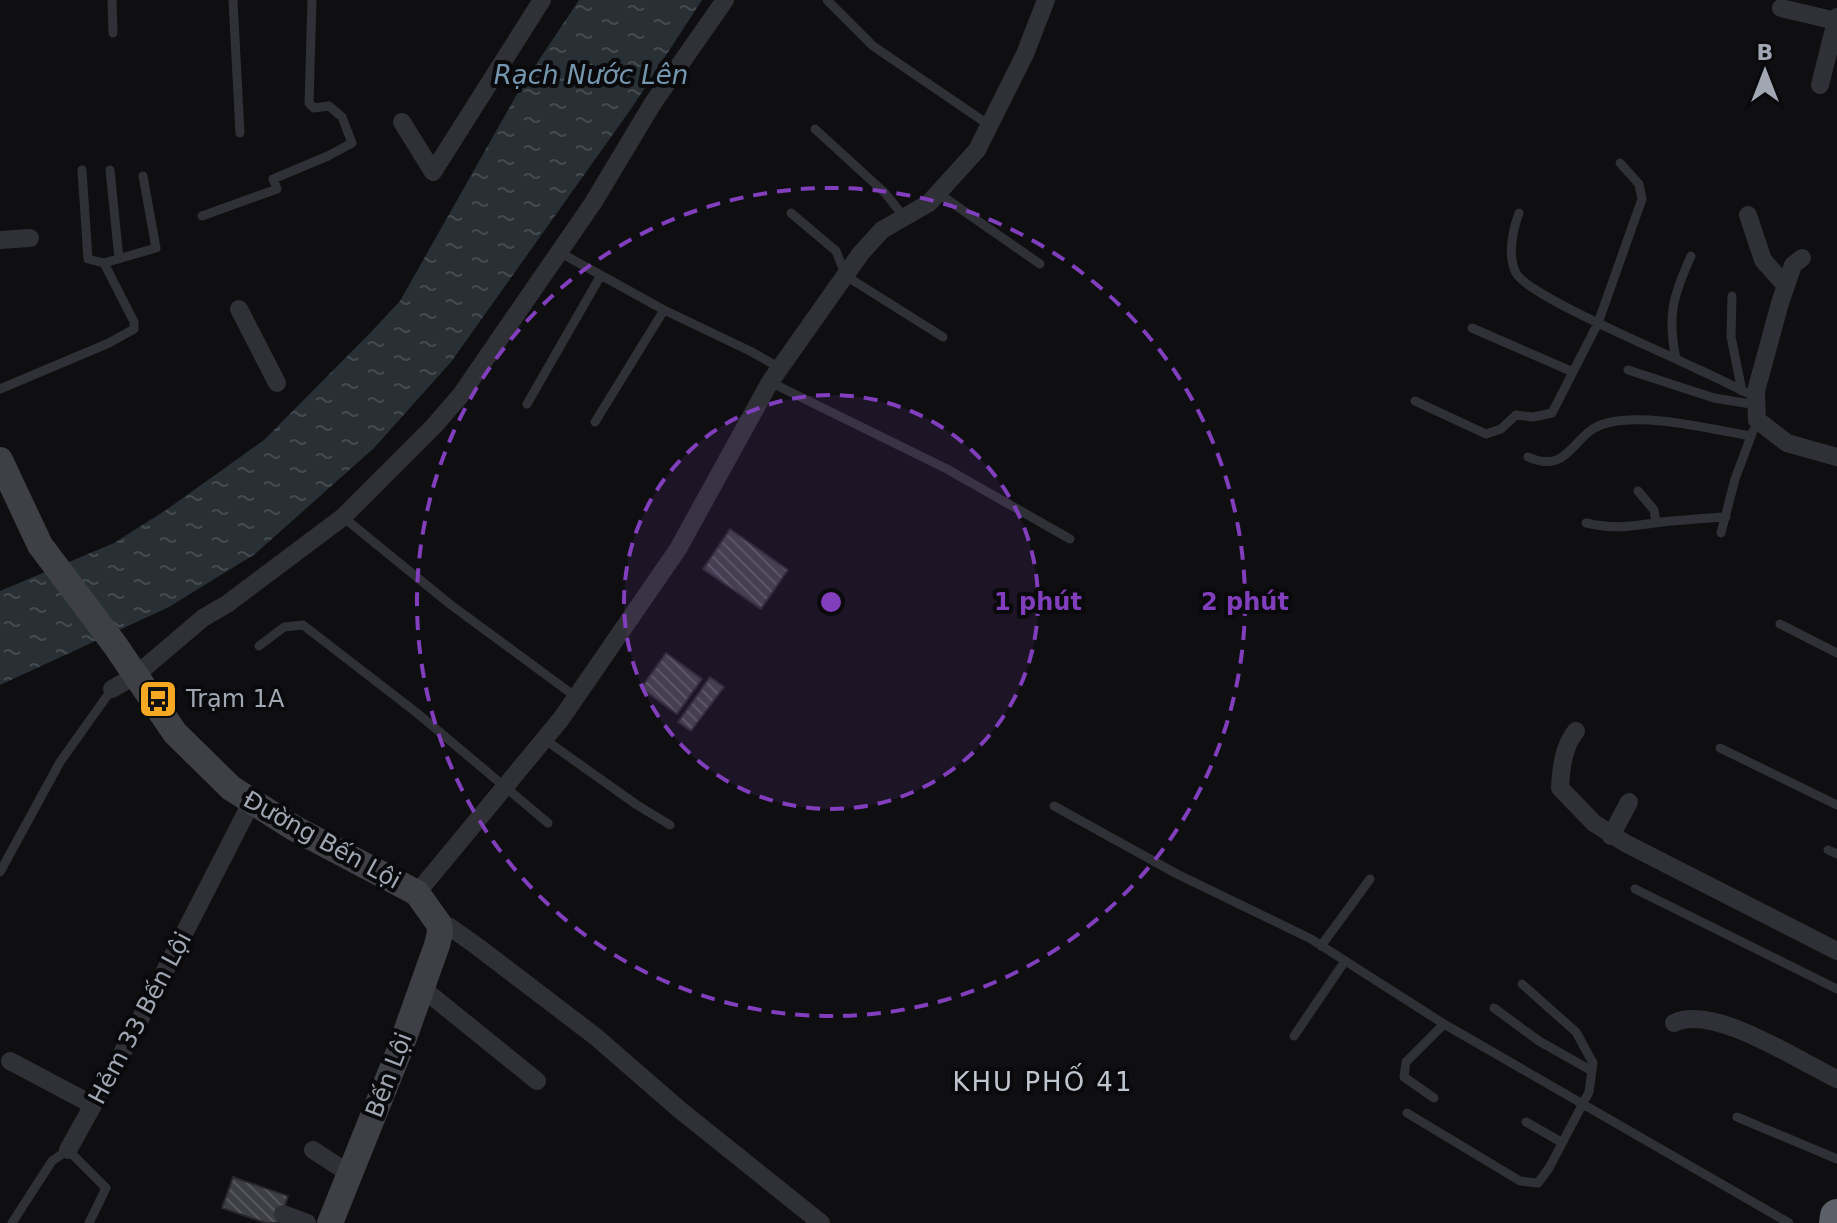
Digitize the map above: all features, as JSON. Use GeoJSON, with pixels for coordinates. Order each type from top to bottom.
{"type":"FeatureCollection","features":[{"type":"Feature","properties":{"kind":"highway"},"geometry":{"type":"LineString","coordinates":[[1836,1223],[1837,1216]]}},
{"type":"Feature","properties":{"kind":"street"},"geometry":{"type":"LineString","coordinates":[[402,122],[433,172],[542,0]]}},
{"type":"Feature","properties":{"kind":"street"},"geometry":{"type":"LineString","coordinates":[[112,689],[136,675],[203,618],[227,604],[343,517],[434,426],[460,396],[593,203],[653,103],[725,0]]}},
{"type":"Feature","properties":{"kind":"street"},"geometry":{"type":"LineString","coordinates":[[417,893],[561,719],[678,549],[775,375],[861,253],[882,230],[929,203],[977,150],[1025,54],[1046,0]]}},
{"type":"Feature","properties":{"kind":"street"},"geometry":{"type":"LineString","coordinates":[[1781,8],[1836,19],[1820,85]]}},
{"type":"Feature","properties":{"kind":"street"},"geometry":{"type":"LineString","coordinates":[[1748,215],[1763,260],[1786,286]]}},
{"type":"Feature","properties":{"kind":"street"},"geometry":{"type":"LineString","coordinates":[[0,240],[30,238]]}},
{"type":"Feature","properties":{"kind":"street"},"geometry":{"type":"LineString","coordinates":[[1802,258],[1793,265],[1786,286],[1752,410],[1787,443],[1837,457]]}},
{"type":"Feature","properties":{"kind":"street"},"geometry":{"type":"LineString","coordinates":[[239,309],[277,383]]}},
{"type":"Feature","properties":{"kind":"street","name":"Đường Bến Lội"},"geometry":{"type":"LineString","coordinates":[[0,460],[40,545],[115,645],[175,733],[231,788],[294,828],[417,893],[439,924]]}},
{"type":"Feature","properties":{"kind":"street"},"geometry":{"type":"LineString","coordinates":[[1576,731],[1561,767],[1560,788],[1594,823],[1611,836],[1837,951]]}},
{"type":"Feature","properties":{"kind":"street","name":"Hẻm 33 Bến Lội"},"geometry":{"type":"LineString","coordinates":[[68,1150],[181,943],[252,801]]}},
{"type":"Feature","properties":{"kind":"street"},"geometry":{"type":"LineString","coordinates":[[1611,836],[1629,802]]}},
{"type":"Feature","properties":{"kind":"street"},"geometry":{"type":"LineString","coordinates":[[439,924],[450,927],[478,947],[596,1037],[680,1110],[758,1170],[808,1219]]}},
{"type":"Feature","properties":{"kind":"street","name":"Bến Lội"},"geometry":{"type":"LineString","coordinates":[[330,1223],[422,988],[437,945],[439,924]]}},
{"type":"Feature","properties":{"kind":"street"},"geometry":{"type":"LineString","coordinates":[[422,988],[537,1081]]}},
{"type":"Feature","properties":{"kind":"street"},"geometry":{"type":"LineString","coordinates":[[1674,1023],[1684,1018],[1712,1021],[1742,1032],[1837,1079]]}},
{"type":"Feature","properties":{"kind":"street"},"geometry":{"type":"LineString","coordinates":[[10,1061],[93,1105]]}},
{"type":"Feature","properties":{"kind":"street"},"geometry":{"type":"LineString","coordinates":[[313,1150],[350,1174]]}},
{"type":"Feature","properties":{"kind":"street"},"geometry":{"type":"LineString","coordinates":[[283,1214],[307,1223]]}},
{"type":"Feature","properties":{"kind":"lane"},"geometry":{"type":"LineString","coordinates":[[112,0],[113,33]]}},
{"type":"Feature","properties":{"kind":"lane"},"geometry":{"type":"LineString","coordinates":[[233,0],[240,133]]}},
{"type":"Feature","properties":{"kind":"lane"},"geometry":{"type":"LineString","coordinates":[[202,216],[277,189],[273,179],[352,143],[342,117],[329,106],[314,108],[309,103],[312,0]]}},
{"type":"Feature","properties":{"kind":"lane"},"geometry":{"type":"LineString","coordinates":[[827,0],[873,46],[989,125]]}},
{"type":"Feature","properties":{"kind":"lane"},"geometry":{"type":"LineString","coordinates":[[815,129],[885,193],[904,217]]}},
{"type":"Feature","properties":{"kind":"lane"},"geometry":{"type":"LineString","coordinates":[[1415,401],[1486,434],[1501,429],[1516,415],[1533,417],[1552,413],[1598,323],[1642,199],[1639,184],[1620,163]]}},
{"type":"Feature","properties":{"kind":"lane"},"geometry":{"type":"LineString","coordinates":[[82,170],[88,259],[104,263],[156,248],[151,234],[143,176]]}},
{"type":"Feature","properties":{"kind":"lane"},"geometry":{"type":"LineString","coordinates":[[110,170],[119,259]]}},
{"type":"Feature","properties":{"kind":"lane"},"geometry":{"type":"LineString","coordinates":[[938,193],[1040,264]]}},
{"type":"Feature","properties":{"kind":"lane"},"geometry":{"type":"LineString","coordinates":[[791,213],[836,251],[846,276],[943,337]]}},
{"type":"Feature","properties":{"kind":"lane"},"geometry":{"type":"LineString","coordinates":[[1519,213],[1512,248],[1516,273],[1531,287],[1598,323],[1676,359],[1752,410]]}},
{"type":"Feature","properties":{"kind":"lane"},"geometry":{"type":"LineString","coordinates":[[559,252],[664,310],[750,351],[775,375],[1070,539]]}},
{"type":"Feature","properties":{"kind":"lane"},"geometry":{"type":"LineString","coordinates":[[1676,359],[1671,335],[1675,293],[1691,256]]}},
{"type":"Feature","properties":{"kind":"lane"},"geometry":{"type":"LineString","coordinates":[[0,389],[109,343],[134,329],[134,322],[104,263]]}},
{"type":"Feature","properties":{"kind":"lane"},"geometry":{"type":"LineString","coordinates":[[527,404],[601,275]]}},
{"type":"Feature","properties":{"kind":"lane"},"geometry":{"type":"LineString","coordinates":[[1721,533],[1752,410],[1731,337],[1732,296]]}},
{"type":"Feature","properties":{"kind":"lane"},"geometry":{"type":"LineString","coordinates":[[595,422],[664,310]]}},
{"type":"Feature","properties":{"kind":"lane"},"geometry":{"type":"LineString","coordinates":[[1472,328],[1573,372]]}},
{"type":"Feature","properties":{"kind":"lane"},"geometry":{"type":"LineString","coordinates":[[1628,370],[1752,410]]}},
{"type":"Feature","properties":{"kind":"lane"},"geometry":{"type":"LineString","coordinates":[[1528,457],[1539,462],[1557,462],[1588,431],[1606,423],[1752,410]]}},
{"type":"Feature","properties":{"kind":"lane"},"geometry":{"type":"LineString","coordinates":[[1638,491],[1654,510],[1656,523]]}},
{"type":"Feature","properties":{"kind":"lane"},"geometry":{"type":"LineString","coordinates":[[343,517],[451,605],[576,697]]}},
{"type":"Feature","properties":{"kind":"lane"},"geometry":{"type":"LineString","coordinates":[[1586,523],[1633,528],[1726,517]]}},
{"type":"Feature","properties":{"kind":"lane"},"geometry":{"type":"LineString","coordinates":[[1780,624],[1837,653]]}},
{"type":"Feature","properties":{"kind":"lane"},"geometry":{"type":"LineString","coordinates":[[259,646],[284,627],[303,625],[417,713],[548,823]]}},
{"type":"Feature","properties":{"kind":"lane"},"geometry":{"type":"LineString","coordinates":[[0,872],[60,762],[112,689]]}},
{"type":"Feature","properties":{"kind":"lane"},"geometry":{"type":"LineString","coordinates":[[544,739],[670,825]]}},
{"type":"Feature","properties":{"kind":"lane"},"geometry":{"type":"LineString","coordinates":[[1720,748],[1837,805]]}},
{"type":"Feature","properties":{"kind":"lane"},"geometry":{"type":"LineString","coordinates":[[1054,806],[1177,874],[1321,946],[1444,1024],[1789,1223]]}},
{"type":"Feature","properties":{"kind":"lane"},"geometry":{"type":"LineString","coordinates":[[1321,946],[1370,879]]}},
{"type":"Feature","properties":{"kind":"lane"},"geometry":{"type":"LineString","coordinates":[[1635,889],[1837,989]]}},
{"type":"Feature","properties":{"kind":"lane"},"geometry":{"type":"LineString","coordinates":[[1294,1036],[1345,961]]}},
{"type":"Feature","properties":{"kind":"lane"},"geometry":{"type":"LineString","coordinates":[[1407,1113],[1492,1166],[1528,1184],[1538,1183],[1589,1092],[1593,1063],[1576,1032],[1522,984]]}},
{"type":"Feature","properties":{"kind":"lane"},"geometry":{"type":"LineString","coordinates":[[1494,1008],[1539,1041],[1592,1071]]}},
{"type":"Feature","properties":{"kind":"lane"},"geometry":{"type":"LineString","coordinates":[[1434,1098],[1404,1077],[1406,1062],[1444,1024]]}},
{"type":"Feature","properties":{"kind":"lane"},"geometry":{"type":"LineString","coordinates":[[1737,1117],[1837,1159]]}},
{"type":"Feature","properties":{"kind":"lane"},"geometry":{"type":"LineString","coordinates":[[1526,1122],[1561,1142]]}},
{"type":"Feature","properties":{"kind":"lane"},"geometry":{"type":"LineString","coordinates":[[68,1150],[106,1188],[89,1223]]}},
{"type":"Feature","properties":{"kind":"lane","name":"Hẻm 33 Bến Lội"},"geometry":{"type":"LineString","coordinates":[[12,1223],[52,1161],[68,1150]]}},
{"type":"Feature","properties":{"kind":"water","name":"Rạch Nước Lên"},"geometry":{"type":"Polygon","coordinates":[[[579,0],[702,0],[633,106],[451,362],[374,448],[255,554],[169,607],[0,685],[0,591],[114,543],[166,510],[264,440],[372,331],[400,301],[521,87],[579,0]]]}},
{"type":"Feature","properties":{"kind":"building"},"geometry":{"type":"Polygon","coordinates":[[[730,529],[788,570],[761,609],[703,569],[730,529]]]}},
{"type":"Feature","properties":{"kind":"building"},"geometry":{"type":"Polygon","coordinates":[[[666,653],[702,679],[677,714],[641,688],[666,653]]]}},
{"type":"Feature","properties":{"kind":"building"},"geometry":{"type":"Polygon","coordinates":[[[710,677],[724,687],[691,731],[678,722],[710,677]]]}},
{"type":"Feature","properties":{"kind":"building"},"geometry":{"type":"Polygon","coordinates":[[[233,1177],[288,1196],[279,1223],[266,1223],[222,1208],[233,1177]]]}},
{"type":"Feature","properties":{"kind":"place","name":"Trạm 1A"},"geometry":{"type":"Point","coordinates":[158,699]}},
{"type":"Feature","properties":{"kind":"district","name":"KHU PHỐ 41"},"geometry":{"type":"Point","coordinates":[1043,1082]}}]}
